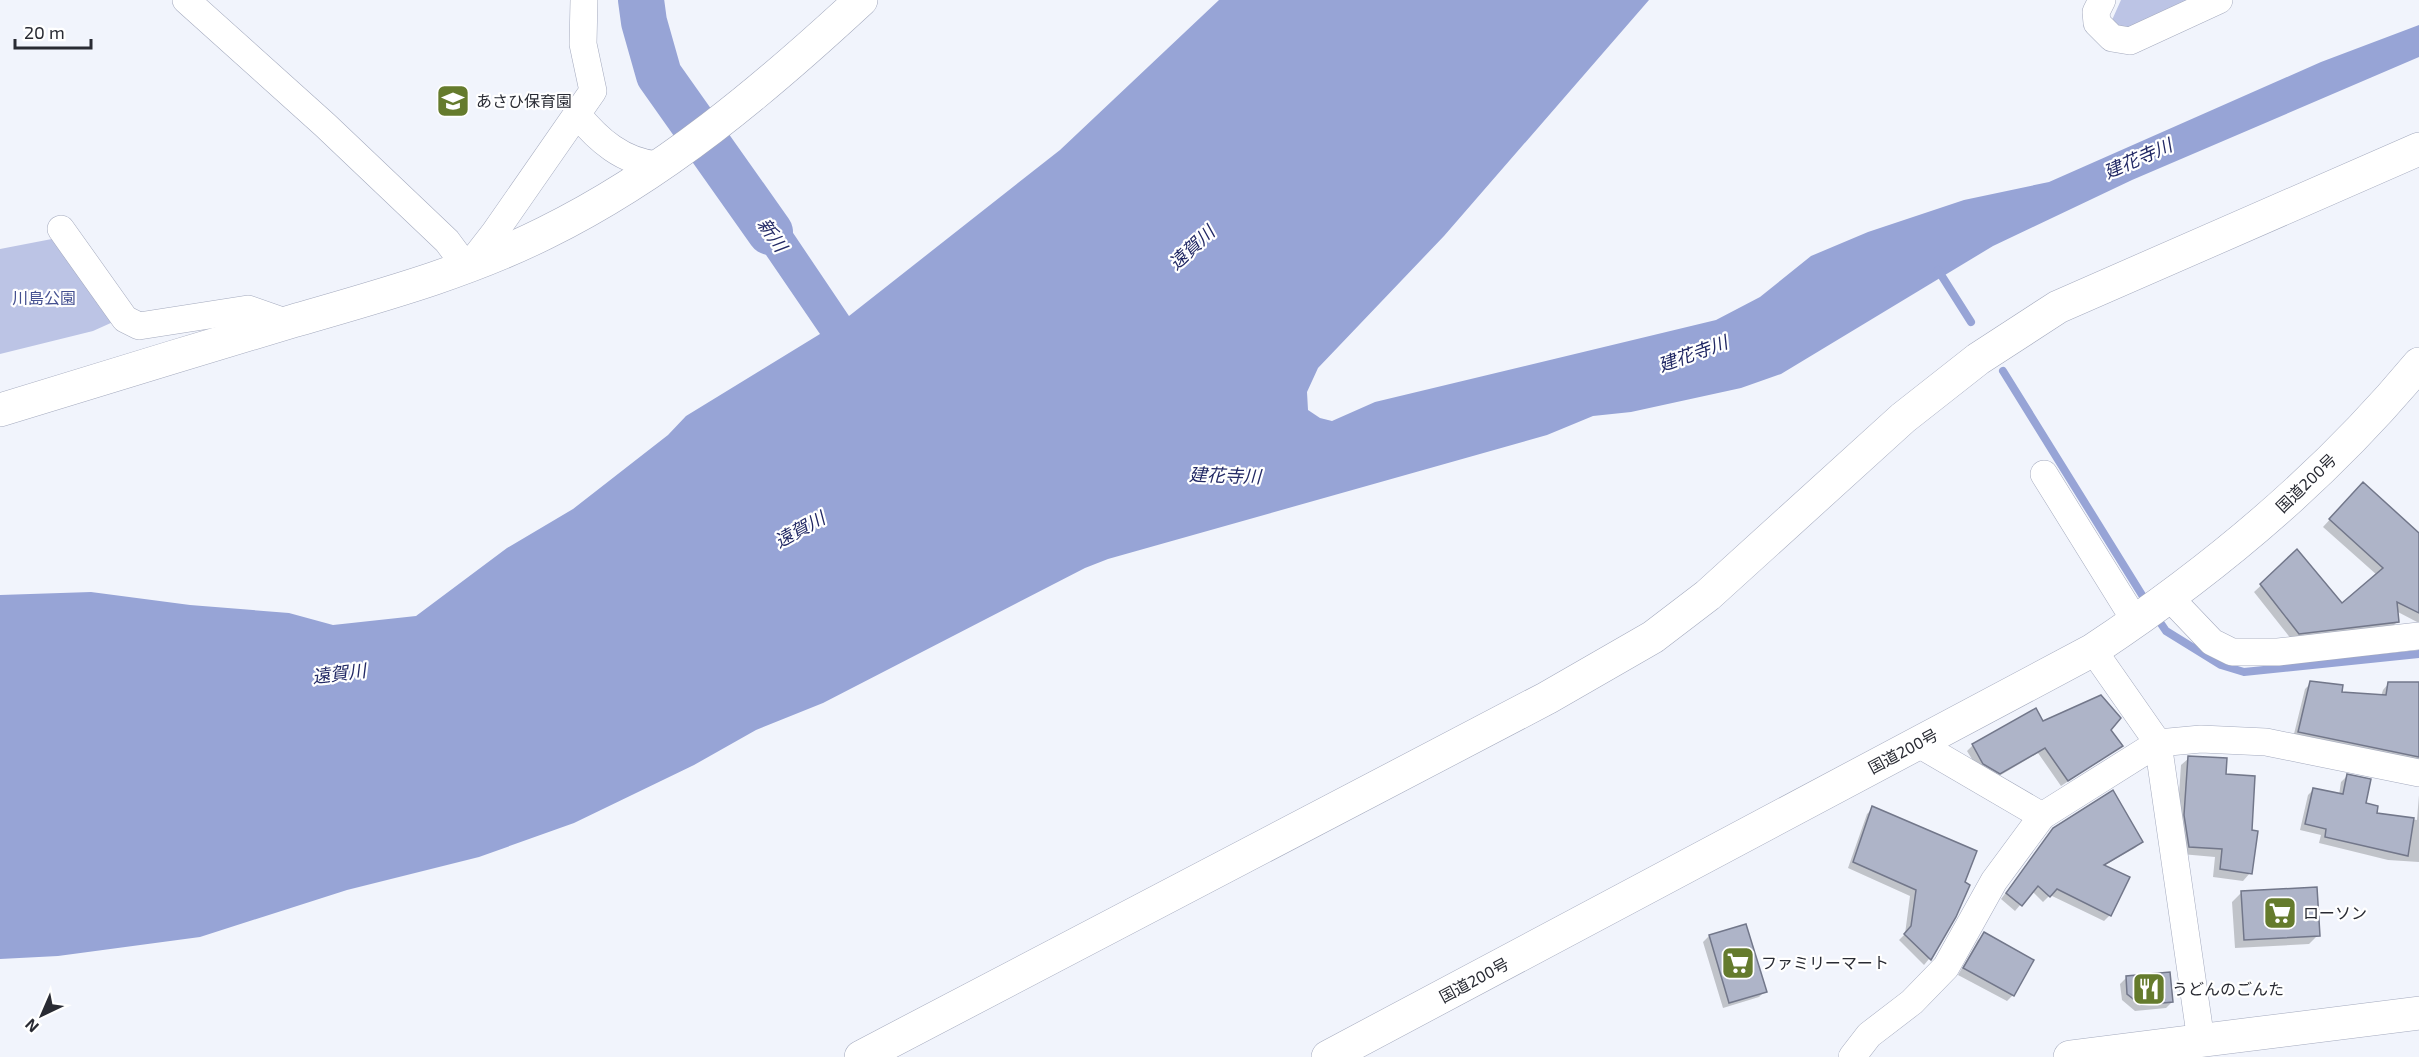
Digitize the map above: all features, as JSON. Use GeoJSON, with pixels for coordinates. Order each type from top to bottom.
{"type":"FeatureCollection","features":[{"type":"Feature","properties":{"kind":"main road"},"geometry":{"type":"LineString","coordinates":[[0,410],[467,268],[546,233],[629,186],[741,106],[793,63],[861,0]]}},
{"type":"Feature","properties":{"kind":"main road"},"geometry":{"type":"LineString","coordinates":[[861,1057],[1547,698],[1653,637],[1708,595],[1903,418],[1978,359],[2058,307],[2419,149]]}},
{"type":"Feature","properties":{"kind":"main road","name":"国道200号"},"geometry":{"type":"LineString","coordinates":[[1328,1057],[2093,651],[2152,610],[2279,509],[2337,453],[2419,364]]}},
{"type":"Feature","properties":{"kind":"main road"},"geometry":{"type":"LineString","coordinates":[[2070,1057],[2191,1047],[2419,1013]]}},
{"type":"Feature","properties":{"kind":"street"},"geometry":{"type":"LineString","coordinates":[[186,0],[325,124],[447,241],[467,268],[495,232],[593,91],[584,44],[584,0]]}},
{"type":"Feature","properties":{"kind":"street"},"geometry":{"type":"LineString","coordinates":[[2102,0],[2096,12],[2097,23],[2112,38],[2130,41],[2219,0]]}},
{"type":"Feature","properties":{"kind":"street"},"geometry":{"type":"LineString","coordinates":[[577,114],[592,133],[618,153],[643,164],[658,165]]}},
{"type":"Feature","properties":{"kind":"street"},"geometry":{"type":"LineString","coordinates":[[61,229],[125,319],[139,326],[248,309],[288,323]]}},
{"type":"Feature","properties":{"kind":"street"},"geometry":{"type":"LineString","coordinates":[[2044,474],[2152,610],[2232,652],[2278,652],[2419,636]]}},
{"type":"Feature","properties":{"kind":"street"},"geometry":{"type":"LineString","coordinates":[[2093,651],[2158,743],[2191,1047]]}},
{"type":"Feature","properties":{"kind":"street"},"geometry":{"type":"LineString","coordinates":[[1852,1057],[1869,1035],[1912,1002],[1946,968],[1994,881],[2042,816],[2158,743],[2201,739],[2266,742],[2419,773]]}},
{"type":"Feature","properties":{"kind":"street"},"geometry":{"type":"LineString","coordinates":[[1917,743],[2042,816]]}},
{"type":"Feature","properties":{"kind":"green space"},"geometry":{"type":"Polygon","coordinates":[[[2121,0],[2196,0],[2132,31],[2121,29],[2112,20],[2121,0]]]}},
{"type":"Feature","properties":{"kind":"green space","name":"川島公園"},"geometry":{"type":"Polygon","coordinates":[[[57,238],[113,322],[93,331],[0,354],[0,249],[57,238]]]}},
{"type":"Feature","properties":{"kind":"water"},"geometry":{"type":"Polygon","coordinates":[[[627,0],[660,0],[668,35],[656,39],[682,97],[663,107],[648,83],[627,0]]]}},
{"type":"Feature","properties":{"kind":"water"},"geometry":{"type":"Polygon","coordinates":[[[1219,0],[1649,0],[1444,236],[1318,368],[1307,392],[1308,410],[1320,418],[1332,421],[1375,402],[1716,320],[1760,297],[1811,256],[1868,232],[1964,200],[2049,182],[2321,62],[2419,25],[2419,57],[2132,180],[1993,246],[1781,374],[1741,388],[1631,412],[1593,416],[1547,435],[1108,559],[1085,568],[823,703],[756,730],[694,765],[574,823],[479,857],[347,890],[200,937],[58,956],[0,959],[0,595],[91,592],[190,605],[289,613],[333,625],[416,616],[507,548],[573,509],[668,435],[686,416],[820,334],[721,189],[750,169],[849,316],[1060,150],[1219,0]]]}},
{"type":"Feature","properties":{"kind":"building"},"geometry":{"type":"Polygon","coordinates":[[[2363,482],[2419,533],[2419,613],[2397,602],[2399,622],[2299,634],[2260,584],[2297,549],[2342,603],[2383,568],[2329,519],[2363,482]]]}},
{"type":"Feature","properties":{"kind":"building"},"geometry":{"type":"Polygon","coordinates":[[[2310,681],[2343,685],[2342,692],[2386,695],[2388,682],[2419,682],[2419,757],[2298,732],[2310,681]]]}},
{"type":"Feature","properties":{"kind":"building"},"geometry":{"type":"Polygon","coordinates":[[[2101,695],[2121,718],[2111,730],[2123,746],[2068,781],[2045,748],[2000,774],[1983,764],[1972,744],[2036,708],[2043,721],[2101,695]]]}},
{"type":"Feature","properties":{"kind":"building"},"geometry":{"type":"Polygon","coordinates":[[[2188,756],[2227,758],[2226,774],[2255,776],[2252,830],[2258,831],[2252,874],[2220,869],[2222,849],[2189,847],[2184,815],[2188,756]]]}},
{"type":"Feature","properties":{"kind":"building"},"geometry":{"type":"Polygon","coordinates":[[[2347,774],[2371,779],[2366,803],[2378,806],[2377,813],[2414,818],[2408,856],[2325,837],[2326,829],[2305,824],[2313,788],[2343,794],[2347,774]]]}},
{"type":"Feature","properties":{"kind":"building"},"geometry":{"type":"Polygon","coordinates":[[[2113,790],[2143,842],[2104,865],[2130,877],[2111,916],[2057,889],[2050,897],[2038,886],[2022,906],[2006,893],[2053,828],[2113,790]]]}},
{"type":"Feature","properties":{"kind":"building"},"geometry":{"type":"Polygon","coordinates":[[[1872,806],[1977,851],[1965,882],[1970,885],[1956,917],[1931,960],[1904,934],[1911,926],[1916,890],[1853,862],[1872,806]]]}},
{"type":"Feature","properties":{"kind":"building","name":"ローソン"},"geometry":{"type":"Polygon","coordinates":[[[2317,887],[2320,936],[2244,940],[2241,891],[2317,887]]]}},
{"type":"Feature","properties":{"kind":"building","name":"ファミリーマート"},"geometry":{"type":"Polygon","coordinates":[[[1746,924],[1767,992],[1729,1003],[1709,935],[1746,924]]]}},
{"type":"Feature","properties":{"kind":"building"},"geometry":{"type":"Polygon","coordinates":[[[1984,932],[2034,960],[2014,996],[1963,968],[1984,932]]]}},
{"type":"Feature","properties":{"kind":"building","name":"うどんのごんた"},"geometry":{"type":"Polygon","coordinates":[[[2170,972],[2173,1002],[2141,1005],[2127,994],[2126,976],[2170,972]]]}},
{"type":"Feature","properties":{"kind":"waterway","name":"新川"},"geometry":{"type":"LineString","coordinates":[[641,0],[644,22],[659,75],[770,232]]}},
{"type":"Feature","properties":{"kind":"waterway"},"geometry":{"type":"LineString","coordinates":[[1938,270],[1971,322]]}},
{"type":"Feature","properties":{"kind":"waterway"},"geometry":{"type":"LineString","coordinates":[[2003,371],[2147,603]]}},
{"type":"Feature","properties":{"kind":"waterway"},"geometry":{"type":"LineString","coordinates":[[2155,615],[2166,631],[2221,665],[2244,672],[2419,654]]}},
{"type":"Feature","properties":{"kind":"place","name":"あさひ保育園"},"geometry":{"type":"Point","coordinates":[453,101]}},
{"type":"Feature","properties":{"kind":"place","name":"ローソン"},"geometry":{"type":"Point","coordinates":[2280,913]}},
{"type":"Feature","properties":{"kind":"place","name":"ファミリーマート"},"geometry":{"type":"Point","coordinates":[1738,963]}},
{"type":"Feature","properties":{"kind":"place","name":"うどんのごんた"},"geometry":{"type":"Point","coordinates":[2149,989]}},
{"type":"Feature","properties":{"kind":"water label","name":"建花寺川"},"geometry":{"type":"Point","coordinates":[2138,159]}},
{"type":"Feature","properties":{"kind":"water label","name":"遠賀川"},"geometry":{"type":"Point","coordinates":[1192,248]}},
{"type":"Feature","properties":{"kind":"water label","name":"建花寺川"},"geometry":{"type":"Point","coordinates":[1693,354]}},
{"type":"Feature","properties":{"kind":"water label","name":"建花寺川"},"geometry":{"type":"Point","coordinates":[1225,476]}},
{"type":"Feature","properties":{"kind":"water label","name":"遠賀川"},"geometry":{"type":"Point","coordinates":[800,530]}},
{"type":"Feature","properties":{"kind":"water label","name":"遠賀川"},"geometry":{"type":"Point","coordinates":[339,674]}}]}
